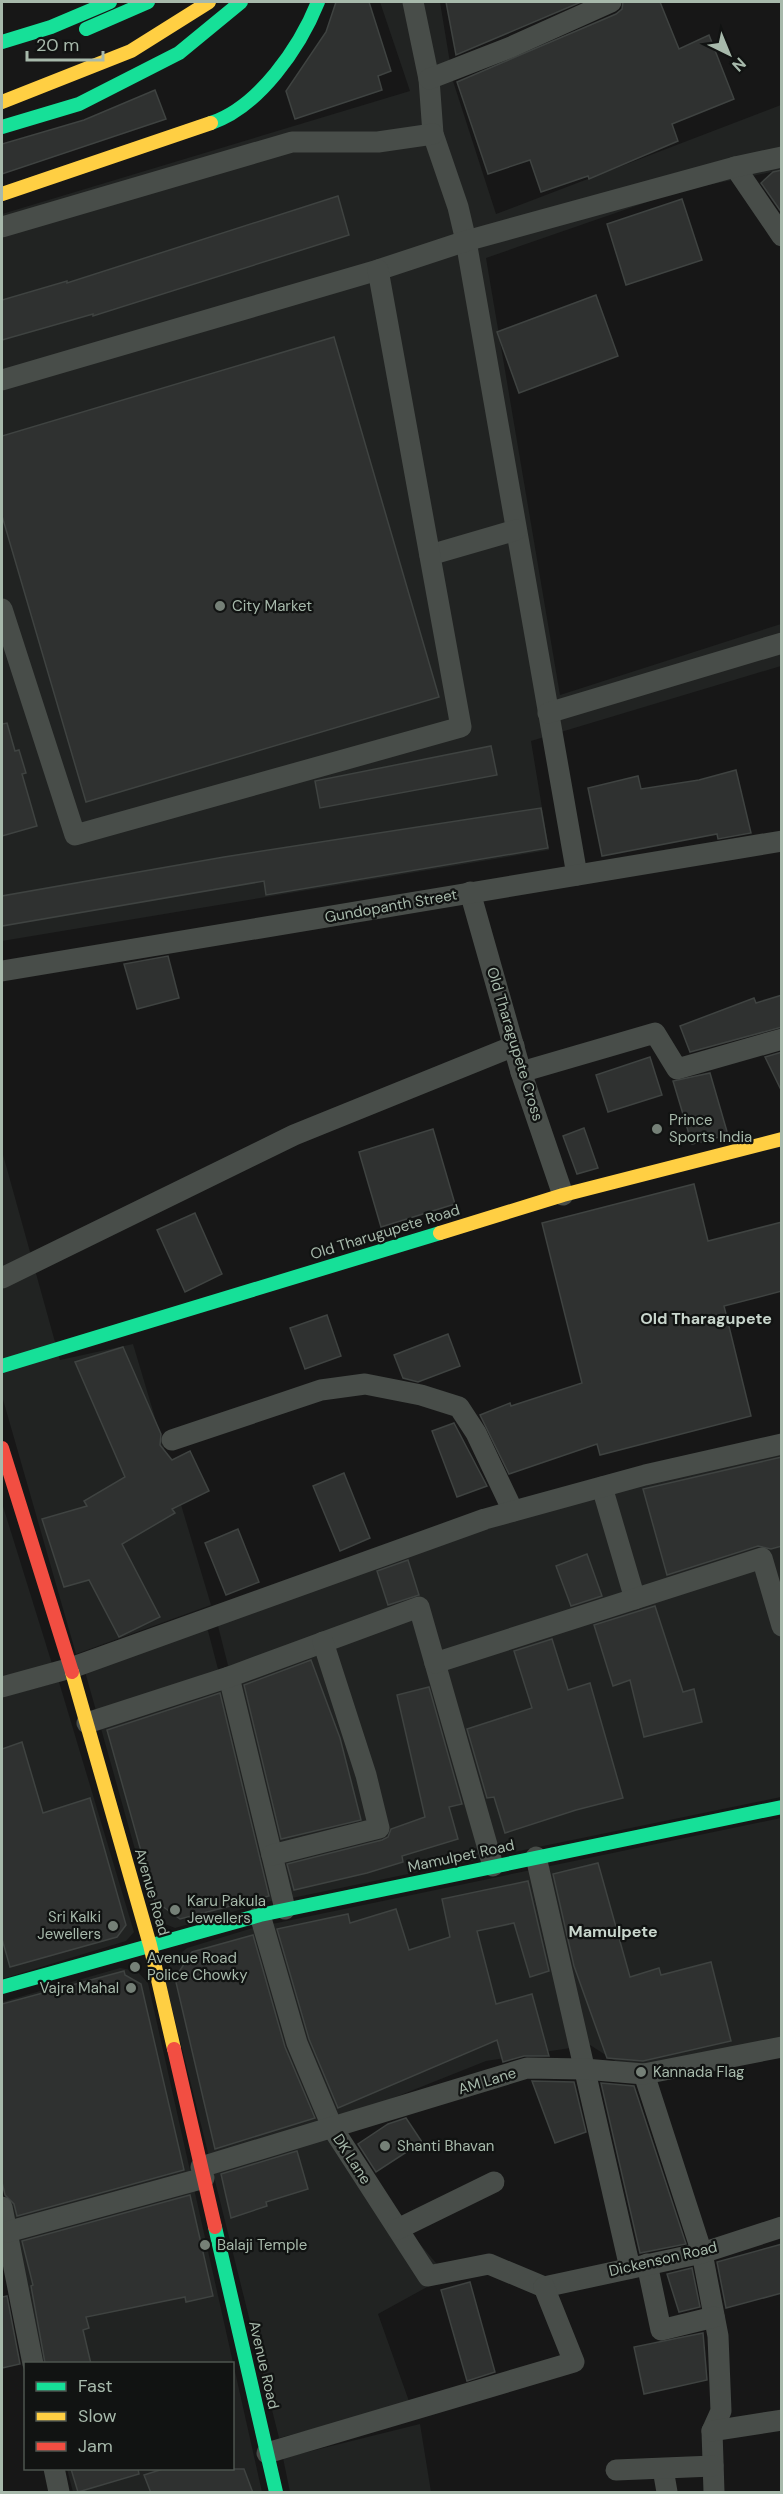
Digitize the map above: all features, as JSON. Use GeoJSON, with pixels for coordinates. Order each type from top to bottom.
{"type":"FeatureCollection","features":[{"type":"Feature","properties":{"kind":"main road"},"geometry":{"type":"LineString","coordinates":[[2,42],[51,27],[110,2]]}},
{"type":"Feature","properties":{"kind":"main road"},"geometry":{"type":"LineString","coordinates":[[2,102],[131,51],[209,2]]}},
{"type":"Feature","properties":{"kind":"main road"},"geometry":{"type":"LineString","coordinates":[[2,127],[79,104],[179,53],[241,2]]}},
{"type":"Feature","properties":{"kind":"main road"},"geometry":{"type":"LineString","coordinates":[[2,194],[224,118],[265,88],[310,22],[318,2]]}},
{"type":"Feature","properties":{"kind":"main road"},"geometry":{"type":"LineString","coordinates":[[76,33],[152,10]]}},
{"type":"Feature","properties":{"kind":"main road","name":"Old Tharugupete Road"},"geometry":{"type":"LineString","coordinates":[[2,1366],[563,1195],[782,1139]]}},
{"type":"Feature","properties":{"kind":"main road","name":"Avenue Road"},"geometry":{"type":"LineString","coordinates":[[2,1448],[71,1668],[150,1945],[276,2493]]}},
{"type":"Feature","properties":{"kind":"main road","name":"Mamulpet Road"},"geometry":{"type":"LineString","coordinates":[[2,1987],[285,1909],[782,1807]]}},
{"type":"Feature","properties":{"kind":"street"},"geometry":{"type":"LineString","coordinates":[[413,2],[429,79],[434,134],[458,207],[466,241],[577,875]]}},
{"type":"Feature","properties":{"kind":"street"},"geometry":{"type":"LineString","coordinates":[[429,79],[511,47],[611,2]]}},
{"type":"Feature","properties":{"kind":"street"},"geometry":{"type":"LineString","coordinates":[[2,227],[292,142],[378,142],[434,134]]}},
{"type":"Feature","properties":{"kind":"street"},"geometry":{"type":"LineString","coordinates":[[2,380],[378,270],[466,241],[735,167],[782,158]]}},
{"type":"Feature","properties":{"kind":"street"},"geometry":{"type":"LineString","coordinates":[[735,167],[782,236]]}},
{"type":"Feature","properties":{"kind":"street"},"geometry":{"type":"LineString","coordinates":[[2,609],[75,835],[460,727],[378,270]]}},
{"type":"Feature","properties":{"kind":"street"},"geometry":{"type":"LineString","coordinates":[[430,555],[516,530]]}},
{"type":"Feature","properties":{"kind":"street"},"geometry":{"type":"LineString","coordinates":[[548,713],[782,643]]}},
{"type":"Feature","properties":{"kind":"street","name":"Gundopanth Street"},"geometry":{"type":"LineString","coordinates":[[2,971],[782,841]]}},
{"type":"Feature","properties":{"kind":"street","name":"Old Tharagupete Cross"},"geometry":{"type":"LineString","coordinates":[[470,892],[521,1072],[563,1195]]}},
{"type":"Feature","properties":{"kind":"street"},"geometry":{"type":"LineString","coordinates":[[521,1072],[655,1034],[677,1069],[782,1039]]}},
{"type":"Feature","properties":{"kind":"street"},"geometry":{"type":"LineString","coordinates":[[2,1278],[294,1135],[514,1046]]}},
{"type":"Feature","properties":{"kind":"street"},"geometry":{"type":"LineString","coordinates":[[172,1440],[321,1390],[365,1384],[421,1395],[459,1407],[476,1433],[513,1511]]}},
{"type":"Feature","properties":{"kind":"street"},"geometry":{"type":"LineString","coordinates":[[2,1687],[71,1668],[474,1523],[602,1487],[782,1444]]}},
{"type":"Feature","properties":{"kind":"street"},"geometry":{"type":"LineString","coordinates":[[602,1487],[635,1599]]}},
{"type":"Feature","properties":{"kind":"street"},"geometry":{"type":"LineString","coordinates":[[435,1662],[762,1558],[782,1626]]}},
{"type":"Feature","properties":{"kind":"street"},"geometry":{"type":"LineString","coordinates":[[87,1723],[229,1677],[419,1607],[493,1866]]}},
{"type":"Feature","properties":{"kind":"street"},"geometry":{"type":"LineString","coordinates":[[272,1855],[379,1828],[366,1775],[323,1642]]}},
{"type":"Feature","properties":{"kind":"street"},"geometry":{"type":"LineString","coordinates":[[229,1677],[285,1909]]}},
{"type":"Feature","properties":{"kind":"street"},"geometry":{"type":"LineString","coordinates":[[536,1857],[584,2069],[638,2266],[662,2330],[714,2317]]}},
{"type":"Feature","properties":{"kind":"street","name":"DK Lane"},"geometry":{"type":"LineString","coordinates":[[260,1915],[297,2043],[333,2129],[428,2276],[489,2264],[544,2287]]}},
{"type":"Feature","properties":{"kind":"street","name":"AM Lane"},"geometry":{"type":"LineString","coordinates":[[7,2232],[202,2173],[527,2068],[584,2069],[644,2074],[782,2048]]}},
{"type":"Feature","properties":{"kind":"street"},"geometry":{"type":"LineString","coordinates":[[644,2074],[702,2253],[718,2336],[722,2411],[712,2431],[714,2493]]}},
{"type":"Feature","properties":{"kind":"street"},"geometry":{"type":"LineString","coordinates":[[398,2229],[494,2182]]}},
{"type":"Feature","properties":{"kind":"street"},"geometry":{"type":"LineString","coordinates":[[2,2207],[7,2232],[9,2279],[32,2362]]}},
{"type":"Feature","properties":{"kind":"street","name":"Dickenson Road"},"geometry":{"type":"LineString","coordinates":[[544,2287],[702,2253],[782,2227]]}},
{"type":"Feature","properties":{"kind":"street"},"geometry":{"type":"LineString","coordinates":[[267,2453],[574,2362],[544,2287]]}},
{"type":"Feature","properties":{"kind":"street"},"geometry":{"type":"LineString","coordinates":[[712,2431],[782,2420]]}},
{"type":"Feature","properties":{"kind":"street"},"geometry":{"type":"LineString","coordinates":[[616,2470],[713,2466]]}},
{"type":"Feature","properties":{"kind":"street"},"geometry":{"type":"LineString","coordinates":[[663,2469],[667,2493]]}},
{"type":"Feature","properties":{"kind":"street"},"geometry":{"type":"LineString","coordinates":[[54,2470],[59,2493]]}},
{"type":"Feature","properties":{"kind":"shaded area"},"geometry":{"type":"Polygon","coordinates":[[[380,2],[440,2],[453,81],[496,214],[781,105],[781,170],[679,191],[486,258],[560,695],[781,624],[781,666],[531,741],[549,850],[2,941],[2,214],[410,91],[380,2]]]}},
{"type":"Feature","properties":{"kind":"shaded area"},"geometry":{"type":"Polygon","coordinates":[[[2,1151],[60,1360],[133,1344],[211,1605],[76,1654],[2,1396],[2,1151]]]}},
{"type":"Feature","properties":{"kind":"shaded area"},"geometry":{"type":"Polygon","coordinates":[[[781,1448],[781,1797],[287,1899],[217,1622],[508,1521],[781,1448]]]}},
{"type":"Feature","properties":{"kind":"shaded area"},"geometry":{"type":"Polygon","coordinates":[[[2,1503],[53,1667],[2,1680],[2,1503]]]}},
{"type":"Feature","properties":{"kind":"shaded area"},"geometry":{"type":"Polygon","coordinates":[[[207,1627],[278,1899],[175,1928],[160,1922],[152,1910],[84,1668],[207,1627]]]}},
{"type":"Feature","properties":{"kind":"shaded area"},"geometry":{"type":"Polygon","coordinates":[[[59,1682],[134,1932],[126,1941],[2,1979],[2,1697],[59,1682]]]}},
{"type":"Feature","properties":{"kind":"shaded area"},"geometry":{"type":"Polygon","coordinates":[[[781,1818],[781,2042],[626,2068],[590,2045],[486,2061],[333,2122],[296,2036],[272,1924],[781,1818]]]}},
{"type":"Feature","properties":{"kind":"shaded area"},"geometry":{"type":"Polygon","coordinates":[[[259,1926],[283,2026],[376,2192],[447,2276],[378,2314],[410,2404],[279,2438],[165,1980],[171,1961],[187,1948],[259,1926]]]}},
{"type":"Feature","properties":{"kind":"shaded area"},"geometry":{"type":"Polygon","coordinates":[[[120,1968],[137,1971],[148,1983],[233,2362],[43,2362],[2,2182],[2,2122],[11,2120],[7,2105],[2,2106],[2,2002],[120,1968]]]}},
{"type":"Feature","properties":{"kind":"shaded area"},"geometry":{"type":"Polygon","coordinates":[[[234,2367],[262,2492],[73,2492],[67,2470],[234,2470],[234,2367]]]}},
{"type":"Feature","properties":{"kind":"shaded area"},"geometry":{"type":"Polygon","coordinates":[[[420,2424],[431,2492],[290,2492],[283,2458],[420,2424]]]}},
{"type":"Feature","properties":{"kind":"building"},"geometry":{"type":"Polygon","coordinates":[[[336,2],[369,2],[391,71],[378,76],[382,90],[295,119],[286,91],[326,32],[336,2]]]}},
{"type":"Feature","properties":{"kind":"building"},"geometry":{"type":"Polygon","coordinates":[[[446,2],[581,2],[456,55],[446,2]]]}},
{"type":"Feature","properties":{"kind":"building"},"geometry":{"type":"Polygon","coordinates":[[[623,2],[660,2],[679,49],[709,35],[734,99],[672,124],[678,141],[589,179],[588,176],[541,192],[530,160],[488,174],[457,82],[616,14],[622,9],[623,2]]]}},
{"type":"Feature","properties":{"kind":"building"},"geometry":{"type":"Polygon","coordinates":[[[155,90],[166,119],[2,174],[2,144],[84,120],[155,90]]]}},
{"type":"Feature","properties":{"kind":"building"},"geometry":{"type":"Polygon","coordinates":[[[782,170],[782,213],[761,183],[773,172],[782,170]]]}},
{"type":"Feature","properties":{"kind":"building"},"geometry":{"type":"Polygon","coordinates":[[[338,196],[349,235],[93,316],[93,314],[2,340],[2,300],[67,281],[67,283],[338,196]]]}},
{"type":"Feature","properties":{"kind":"building"},"geometry":{"type":"Polygon","coordinates":[[[682,199],[702,260],[626,285],[607,224],[682,199]]]}},
{"type":"Feature","properties":{"kind":"building"},"geometry":{"type":"Polygon","coordinates":[[[596,295],[618,356],[519,393],[497,332],[596,295]]]}},
{"type":"Feature","properties":{"kind":"building","name":"City Market"},"geometry":{"type":"Polygon","coordinates":[[[334,337],[439,697],[86,802],[2,516],[2,436],[334,337]]]}},
{"type":"Feature","properties":{"kind":"building"},"geometry":{"type":"Polygon","coordinates":[[[7,723],[15,751],[19,750],[26,773],[22,774],[37,826],[2,836],[2,724],[7,723]]]}},
{"type":"Feature","properties":{"kind":"building"},"geometry":{"type":"Polygon","coordinates":[[[491,746],[497,775],[320,808],[315,781],[491,746]]]}},
{"type":"Feature","properties":{"kind":"building"},"geometry":{"type":"Polygon","coordinates":[[[736,770],[751,833],[718,839],[717,834],[602,856],[588,788],[638,776],[641,789],[699,780],[736,770]]]}},
{"type":"Feature","properties":{"kind":"building"},"geometry":{"type":"Polygon","coordinates":[[[541,808],[548,848],[266,895],[264,881],[2,926],[2,896],[224,857],[541,808]]]}},
{"type":"Feature","properties":{"kind":"building"},"geometry":{"type":"Polygon","coordinates":[[[168,956],[179,998],[137,1009],[124,964],[168,956]]]}},
{"type":"Feature","properties":{"kind":"building"},"geometry":{"type":"Polygon","coordinates":[[[782,995],[782,1027],[690,1052],[680,1026],[754,998],[756,1003],[782,995]]]}},
{"type":"Feature","properties":{"kind":"building"},"geometry":{"type":"Polygon","coordinates":[[[782,1052],[782,1092],[765,1057],[782,1052]]]}},
{"type":"Feature","properties":{"kind":"building"},"geometry":{"type":"Polygon","coordinates":[[[650,1057],[662,1095],[608,1112],[596,1075],[650,1057]]]}},
{"type":"Feature","properties":{"kind":"building"},"geometry":{"type":"Polygon","coordinates":[[[710,1073],[728,1135],[692,1144],[673,1081],[710,1073]]]}},
{"type":"Feature","properties":{"kind":"building"},"geometry":{"type":"Polygon","coordinates":[[[584,1128],[598,1168],[577,1174],[563,1136],[584,1128]]]}},
{"type":"Feature","properties":{"kind":"building"},"geometry":{"type":"Polygon","coordinates":[[[433,1129],[455,1204],[381,1227],[359,1152],[433,1129]]]}},
{"type":"Feature","properties":{"kind":"building"},"geometry":{"type":"Polygon","coordinates":[[[694,1184],[708,1241],[782,1222],[782,1291],[724,1306],[751,1416],[600,1455],[597,1444],[509,1474],[480,1415],[510,1403],[511,1406],[582,1383],[542,1223],[694,1184]]]}},
{"type":"Feature","properties":{"kind":"building"},"geometry":{"type":"Polygon","coordinates":[[[195,1213],[222,1274],[185,1292],[157,1230],[195,1213]]]}},
{"type":"Feature","properties":{"kind":"building"},"geometry":{"type":"Polygon","coordinates":[[[327,1315],[341,1356],[305,1369],[290,1328],[327,1315]]]}},
{"type":"Feature","properties":{"kind":"building"},"geometry":{"type":"Polygon","coordinates":[[[448,1334],[460,1366],[418,1382],[403,1378],[394,1355],[448,1334]]]}},
{"type":"Feature","properties":{"kind":"building"},"geometry":{"type":"Polygon","coordinates":[[[123,1347],[161,1434],[160,1445],[172,1460],[190,1451],[209,1491],[172,1509],[175,1513],[122,1544],[160,1617],[119,1637],[89,1580],[64,1587],[42,1519],[87,1506],[84,1501],[125,1477],[75,1362],[123,1347]]]}},
{"type":"Feature","properties":{"kind":"building"},"geometry":{"type":"Polygon","coordinates":[[[454,1423],[487,1486],[457,1497],[432,1431],[454,1423]]]}},
{"type":"Feature","properties":{"kind":"building"},"geometry":{"type":"Polygon","coordinates":[[[782,1457],[782,1546],[771,1549],[758,1546],[667,1575],[643,1489],[782,1457]]]}},
{"type":"Feature","properties":{"kind":"building"},"geometry":{"type":"Polygon","coordinates":[[[344,1473],[370,1538],[340,1551],[313,1486],[344,1473]]]}},
{"type":"Feature","properties":{"kind":"building"},"geometry":{"type":"Polygon","coordinates":[[[238,1529],[259,1582],[226,1595],[205,1543],[238,1529]]]}},
{"type":"Feature","properties":{"kind":"building"},"geometry":{"type":"Polygon","coordinates":[[[587,1554],[602,1596],[571,1606],[556,1566],[587,1554]]]}},
{"type":"Feature","properties":{"kind":"building"},"geometry":{"type":"Polygon","coordinates":[[[408,1560],[419,1595],[388,1605],[377,1571],[408,1560]]]}},
{"type":"Feature","properties":{"kind":"building"},"geometry":{"type":"Polygon","coordinates":[[[655,1606],[683,1692],[694,1689],[702,1722],[644,1737],[630,1680],[613,1686],[594,1625],[655,1606]]]}},
{"type":"Feature","properties":{"kind":"building"},"geometry":{"type":"Polygon","coordinates":[[[552,1639],[568,1690],[590,1683],[623,1798],[576,1810],[505,1833],[494,1797],[487,1798],[467,1729],[532,1708],[514,1651],[552,1639]]]}},
{"type":"Feature","properties":{"kind":"building"},"geometry":{"type":"Polygon","coordinates":[[[311,1660],[340,1738],[361,1820],[281,1839],[244,1685],[311,1660]]]}},
{"type":"Feature","properties":{"kind":"building"},"geometry":{"type":"Polygon","coordinates":[[[429,1687],[462,1804],[449,1807],[458,1839],[402,1856],[403,1862],[294,1890],[287,1864],[382,1840],[388,1837],[391,1829],[425,1817],[397,1695],[429,1687]]]}},
{"type":"Feature","properties":{"kind":"building"},"geometry":{"type":"Polygon","coordinates":[[[220,1693],[269,1896],[180,1919],[162,1906],[157,1908],[107,1730],[220,1693]]]}},
{"type":"Feature","properties":{"kind":"building"},"geometry":{"type":"Polygon","coordinates":[[[22,1742],[43,1813],[90,1798],[126,1925],[117,1937],[10,1967],[2,1939],[2,1749],[22,1742]]]}},
{"type":"Feature","properties":{"kind":"building"},"geometry":{"type":"Polygon","coordinates":[[[598,1863],[630,1977],[659,1968],[661,1975],[711,1962],[731,2041],[643,2061],[607,2058],[574,1966],[553,1874],[598,1863]]]}},
{"type":"Feature","properties":{"kind":"building"},"geometry":{"type":"Polygon","coordinates":[[[528,1881],[549,1971],[530,1977],[514,1923],[477,1931],[496,2004],[532,1994],[549,2056],[524,2056],[503,2062],[497,2040],[338,2108],[309,2039],[277,1929],[348,1914],[350,1923],[396,1909],[409,1950],[450,1937],[442,1899],[528,1881]]]}},
{"type":"Feature","properties":{"kind":"building"},"geometry":{"type":"Polygon","coordinates":[[[253,1935],[285,2047],[315,2118],[215,2149],[175,1978],[192,1952],[253,1935]]]}},
{"type":"Feature","properties":{"kind":"building"},"geometry":{"type":"Polygon","coordinates":[[[124,1971],[125,1975],[141,1984],[184,2170],[17,2216],[14,2204],[5,2195],[2,2182],[2,2004],[124,1971]]]}},
{"type":"Feature","properties":{"kind":"building"},"geometry":{"type":"Polygon","coordinates":[[[532,2081],[574,2082],[586,2132],[555,2143],[532,2081]]]}},
{"type":"Feature","properties":{"kind":"building"},"geometry":{"type":"Polygon","coordinates":[[[601,2083],[634,2086],[686,2244],[640,2253],[601,2083]]]}},
{"type":"Feature","properties":{"kind":"building","name":"Shanti Bhavan"},"geometry":{"type":"Polygon","coordinates":[[[406,2118],[422,2142],[376,2172],[358,2144],[388,2124],[406,2118]]]}},
{"type":"Feature","properties":{"kind":"building"},"geometry":{"type":"Polygon","coordinates":[[[297,2151],[308,2189],[266,2202],[267,2206],[231,2218],[221,2174],[297,2151]]]}},
{"type":"Feature","properties":{"kind":"building"},"geometry":{"type":"Polygon","coordinates":[[[190,2195],[213,2296],[186,2302],[185,2297],[86,2317],[89,2328],[83,2330],[91,2362],[45,2362],[31,2286],[33,2285],[22,2241],[190,2195]]]}},
{"type":"Feature","properties":{"kind":"building"},"geometry":{"type":"Polygon","coordinates":[[[782,2244],[782,2293],[726,2308],[717,2262],[782,2244]]]}},
{"type":"Feature","properties":{"kind":"building"},"geometry":{"type":"Polygon","coordinates":[[[692,2268],[700,2307],[679,2312],[667,2274],[692,2268]]]}},
{"type":"Feature","properties":{"kind":"building"},"geometry":{"type":"Polygon","coordinates":[[[470,2282],[495,2372],[467,2381],[441,2290],[470,2282]]]}},
{"type":"Feature","properties":{"kind":"building"},"geometry":{"type":"Polygon","coordinates":[[[7,2296],[20,2364],[2,2368],[2,2297],[7,2296]]]}},
{"type":"Feature","properties":{"kind":"building"},"geometry":{"type":"Polygon","coordinates":[[[703,2333],[707,2380],[644,2394],[634,2347],[703,2333]]]}},
{"type":"Feature","properties":{"kind":"building"},"geometry":{"type":"Polygon","coordinates":[[[244,2469],[253,2493],[151,2493],[144,2475],[160,2470],[244,2469]]]}},
{"type":"Feature","properties":{"kind":"building"},"geometry":{"type":"Polygon","coordinates":[[[71,2470],[138,2470],[139,2474],[78,2492],[71,2470]]]}},
{"type":"Feature","properties":{"kind":"traffic: fast"},"geometry":{"type":"LineString","coordinates":[[2,42],[51,27],[110,2]]}},
{"type":"Feature","properties":{"kind":"traffic: fast"},"geometry":{"type":"LineString","coordinates":[[86,29],[148,2]]}},
{"type":"Feature","properties":{"kind":"traffic: fast"},"geometry":{"type":"LineString","coordinates":[[2,127],[79,104],[179,53],[241,2]]}},
{"type":"Feature","properties":{"kind":"traffic: fast"},"geometry":{"type":"LineString","coordinates":[[211,123],[229,115],[261,90],[289,56],[318,2]]}},
{"type":"Feature","properties":{"kind":"traffic: fast"},"geometry":{"type":"LineString","coordinates":[[2,1366],[440,1233]]}},
{"type":"Feature","properties":{"kind":"traffic: fast"},"geometry":{"type":"LineString","coordinates":[[2,1987],[260,1915],[782,1807]]}},
{"type":"Feature","properties":{"kind":"traffic: fast"},"geometry":{"type":"LineString","coordinates":[[215,2227],[276,2492]]}},
{"type":"Feature","properties":{"kind":"traffic: slow"},"geometry":{"type":"LineString","coordinates":[[2,102],[131,51],[209,2]]}},
{"type":"Feature","properties":{"kind":"traffic: slow"},"geometry":{"type":"LineString","coordinates":[[2,194],[211,123]]}},
{"type":"Feature","properties":{"kind":"traffic: slow"},"geometry":{"type":"LineString","coordinates":[[440,1233],[563,1195],[782,1139]]}},
{"type":"Feature","properties":{"kind":"traffic: slow"},"geometry":{"type":"LineString","coordinates":[[72,1672],[150,1945],[174,2049]]}},
{"type":"Feature","properties":{"kind":"traffic: jam"},"geometry":{"type":"LineString","coordinates":[[2,1448],[72,1672]]}},
{"type":"Feature","properties":{"kind":"traffic: jam"},"geometry":{"type":"LineString","coordinates":[[174,2049],[215,2227]]}},
{"type":"Feature","properties":{"kind":"place","name":"City Market"},"geometry":{"type":"Point","coordinates":[220,606]}},
{"type":"Feature","properties":{"kind":"place","name":"Prince Sports India"},"geometry":{"type":"Point","coordinates":[657,1129]}},
{"type":"Feature","properties":{"kind":"place","name":"Karu Pakula Jewellers"},"geometry":{"type":"Point","coordinates":[175,1910]}},
{"type":"Feature","properties":{"kind":"place","name":"Sri Kalki Jewellers"},"geometry":{"type":"Point","coordinates":[113,1926]}},
{"type":"Feature","properties":{"kind":"place","name":"Avenue Road Police Chowky"},"geometry":{"type":"Point","coordinates":[135,1967]}},
{"type":"Feature","properties":{"kind":"place","name":"Vajra Mahal"},"geometry":{"type":"Point","coordinates":[131,1988]}},
{"type":"Feature","properties":{"kind":"place","name":"Kannada Flag"},"geometry":{"type":"Point","coordinates":[641,2072]}},
{"type":"Feature","properties":{"kind":"place","name":"Shanti Bhavan"},"geometry":{"type":"Point","coordinates":[385,2146]}},
{"type":"Feature","properties":{"kind":"place","name":"Balaji Temple"},"geometry":{"type":"Point","coordinates":[205,2245]}},
{"type":"Feature","properties":{"kind":"district","name":"Old Tharagupete"},"geometry":{"type":"Point","coordinates":[706,1318]}},
{"type":"Feature","properties":{"kind":"district","name":"Mamulpete"},"geometry":{"type":"Point","coordinates":[613,1931]}}]}
